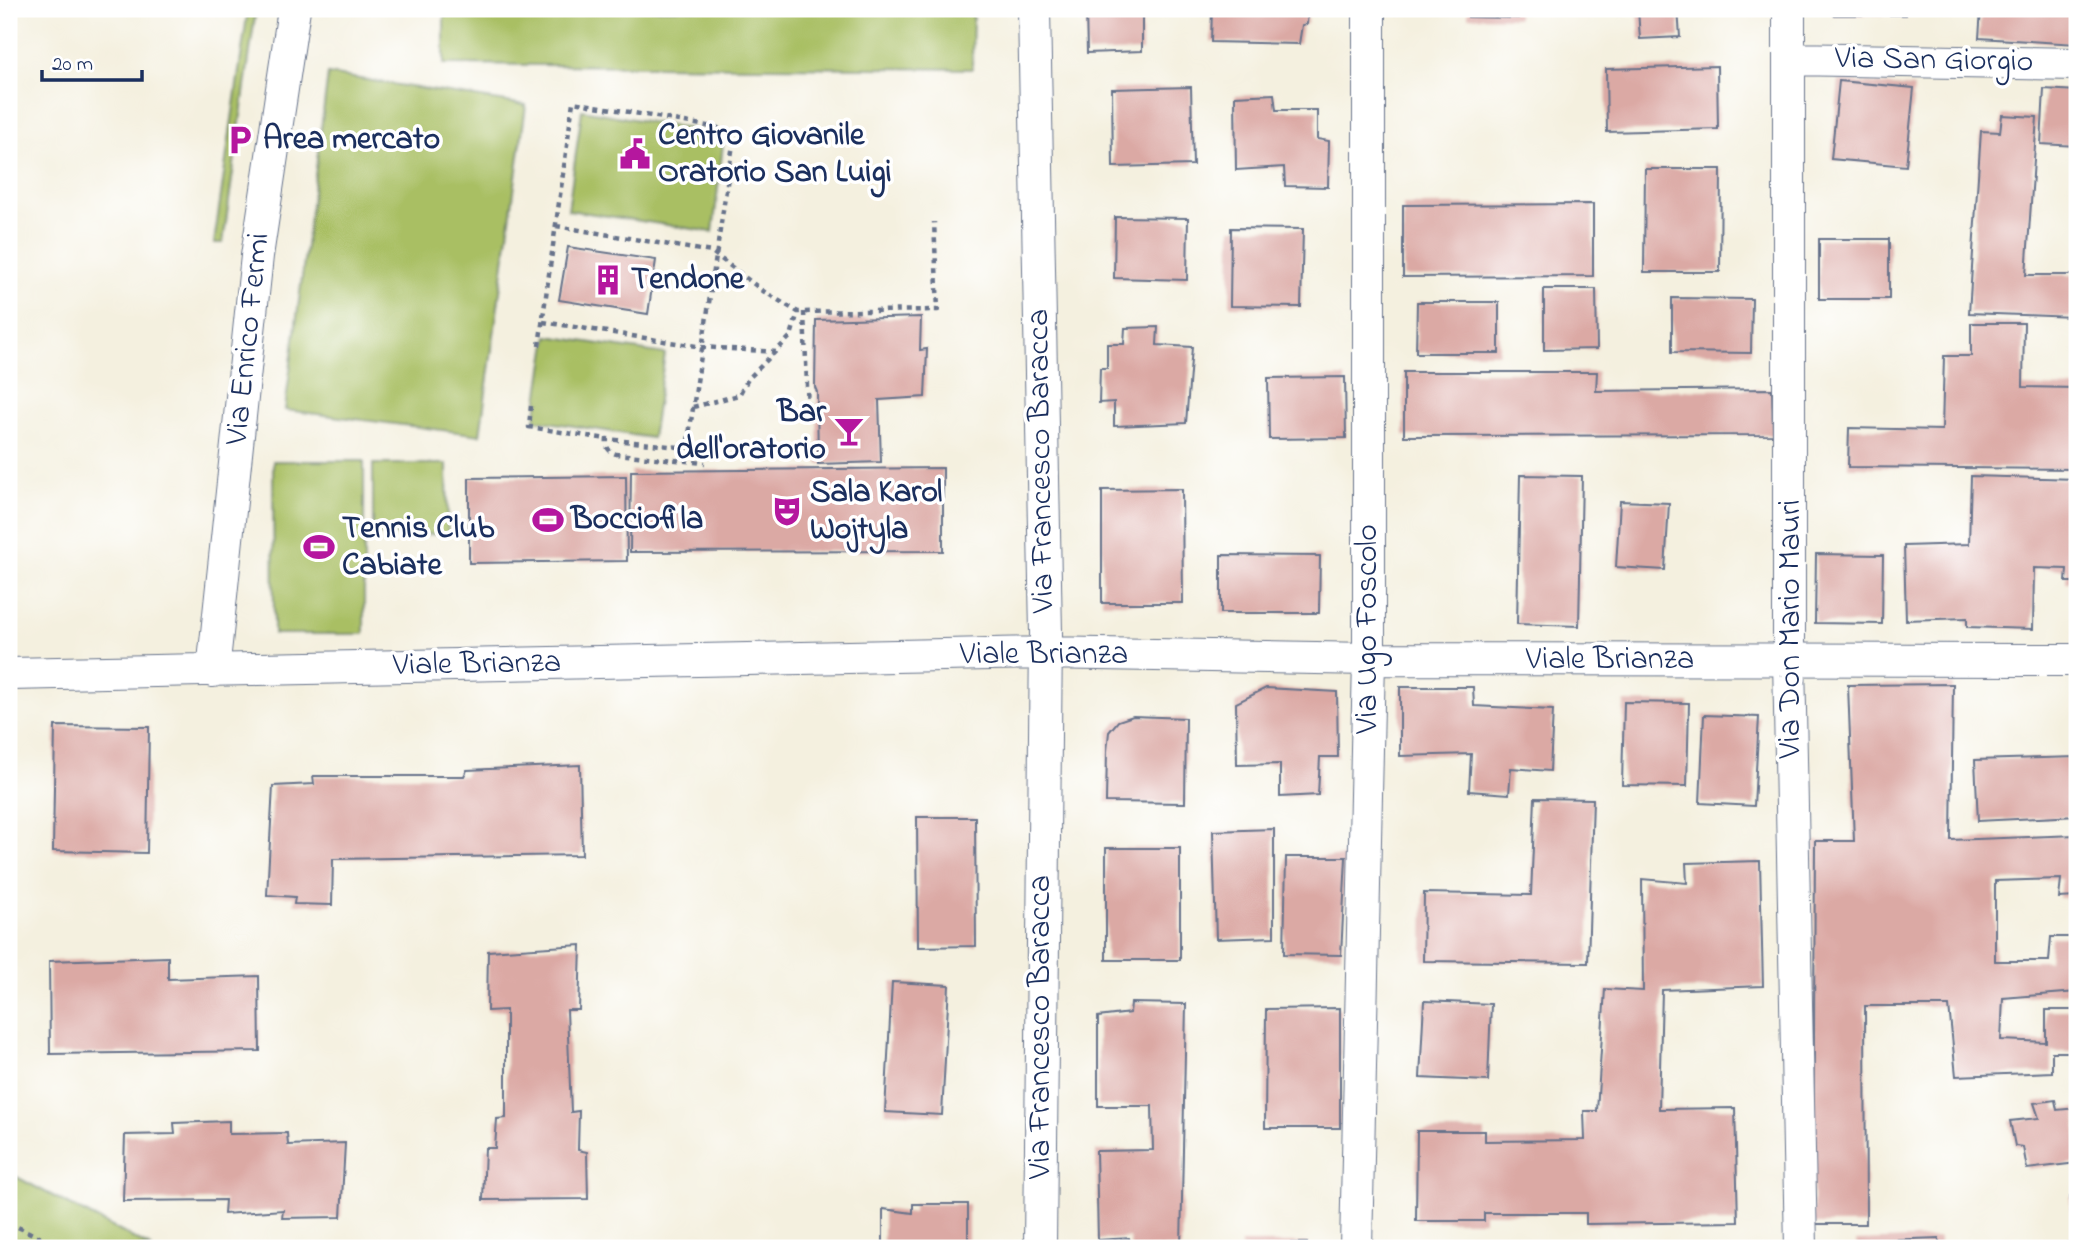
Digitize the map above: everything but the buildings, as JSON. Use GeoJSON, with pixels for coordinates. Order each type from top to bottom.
{"type":"FeatureCollection","features":[{"type":"Feature","properties":{"kind":"street","name":"Via Enrico Fermi"},"geometry":{"type":"LineString","coordinates":[[213,671],[257,256],[293,9]]}},
{"type":"Feature","properties":{"kind":"street","name":"Via Francesco Baracca"},"geometry":{"type":"LineString","coordinates":[[1034,9],[1044,653],[1040,1248]]}},
{"type":"Feature","properties":{"kind":"street","name":"Via Ugo Foscolo"},"geometry":{"type":"LineString","coordinates":[[1356,1248],[1370,659],[1369,9]]}},
{"type":"Feature","properties":{"kind":"street","name":"Via Don Mario Mauri"},"geometry":{"type":"LineString","coordinates":[[1789,9],[1789,660],[1801,1248]]}},
{"type":"Feature","properties":{"kind":"street","name":"Via San Giorgio"},"geometry":{"type":"LineString","coordinates":[[1790,59],[2077,64]]}},
{"type":"Feature","properties":{"kind":"street","name":"Viale Brianza"},"geometry":{"type":"LineString","coordinates":[[9,682],[213,671],[1044,653],[1370,659],[2077,660]]}},
{"type":"Feature","properties":{"kind":"path"},"geometry":{"type":"LineString","coordinates":[[531,405],[529,427],[687,448],[735,131],[573,102],[539,346]]}},
{"type":"Feature","properties":{"kind":"path"},"geometry":{"type":"LineString","coordinates":[[556,226],[712,252],[764,291],[798,312],[804,312],[938,310],[934,222]]}},
{"type":"Feature","properties":{"kind":"path"},"geometry":{"type":"LineString","coordinates":[[693,407],[739,395],[748,379],[791,336],[798,312]]}},
{"type":"Feature","properties":{"kind":"path"},"geometry":{"type":"LineString","coordinates":[[804,312],[808,411]]}},
{"type":"Feature","properties":{"kind":"path"},"geometry":{"type":"LineString","coordinates":[[543,322],[702,347],[777,352]]}},
{"type":"Feature","properties":{"kind":"path"},"geometry":{"type":"LineString","coordinates":[[607,439],[606,446],[616,454],[705,463]]}},
{"type":"Feature","properties":{"kind":"path"},"geometry":{"type":"LineString","coordinates":[[9,1223],[63,1248]]}},
{"type":"Feature","properties":{"kind":"green space"},"geometry":{"type":"Polygon","coordinates":[[[248,9],[256,9],[223,243],[214,243],[248,9]]]}},
{"type":"Feature","properties":{"kind":"green space"},"geometry":{"type":"Polygon","coordinates":[[[444,9],[973,9],[972,69],[444,64],[444,9]]]}},
{"type":"Feature","properties":{"kind":"green space"},"geometry":{"type":"Polygon","coordinates":[[[328,74],[526,105],[480,435],[285,410],[328,74]]]}},
{"type":"Feature","properties":{"kind":"green space"},"geometry":{"type":"Polygon","coordinates":[[[582,110],[724,135],[713,232],[568,210],[582,110]]]}},
{"type":"Feature","properties":{"kind":"green space"},"geometry":{"type":"Polygon","coordinates":[[[548,336],[665,354],[652,438],[535,420],[548,336]]]}},
{"type":"Feature","properties":{"kind":"green space","name":"Tennis Club Cabiate"},"geometry":{"type":"Polygon","coordinates":[[[273,461],[364,461],[364,634],[274,634],[273,461]]]}},
{"type":"Feature","properties":{"kind":"green space"},"geometry":{"type":"Polygon","coordinates":[[[373,464],[447,464],[448,534],[373,535],[373,464]]]}},
{"type":"Feature","properties":{"kind":"green space"},"geometry":{"type":"Polygon","coordinates":[[[9,1173],[152,1248],[9,1248],[9,1173]]]}},
{"type":"Feature","properties":{"kind":"place","name":"Area mercato"},"geometry":{"type":"Point","coordinates":[240,140]}},
{"type":"Feature","properties":{"kind":"place","name":"Centro Giovanile Oratorio San Luigi"},"geometry":{"type":"Point","coordinates":[635,154]}},
{"type":"Feature","properties":{"kind":"place","name":"Tendone"},"geometry":{"type":"Point","coordinates":[608,280]}},
{"type":"Feature","properties":{"kind":"place","name":"Bar dell'oratorio"},"geometry":{"type":"Point","coordinates":[849,431]}},
{"type":"Feature","properties":{"kind":"place","name":"Sala Karol Wojtyla"},"geometry":{"type":"Point","coordinates":[787,511]}},
{"type":"Feature","properties":{"kind":"place","name":"Bocciofila"},"geometry":{"type":"Point","coordinates":[548,520]}},
{"type":"Feature","properties":{"kind":"place","name":"Tennis Club Cabiate"},"geometry":{"type":"Point","coordinates":[319,547]}}]}
